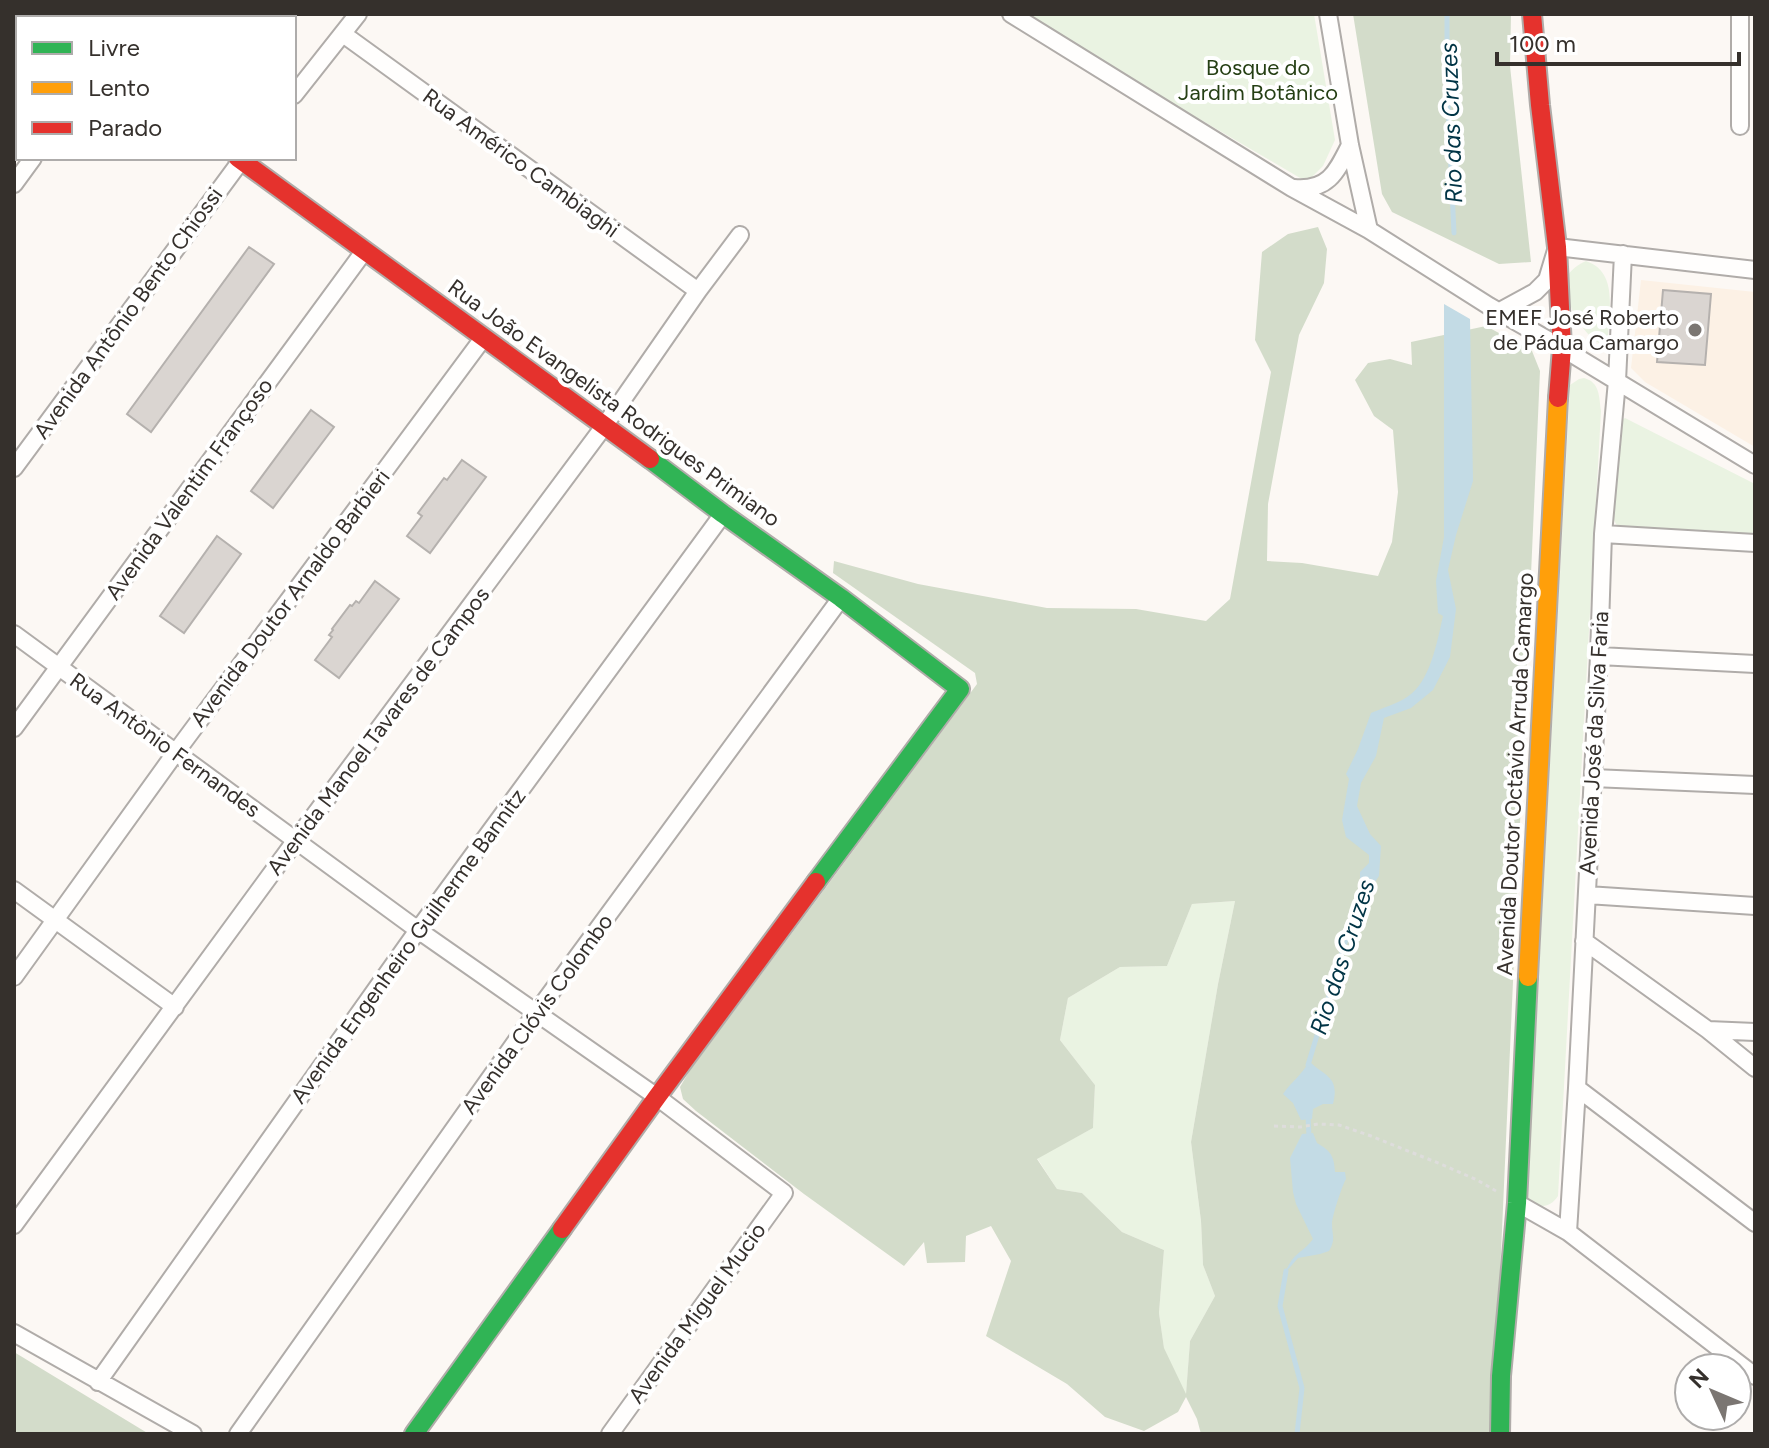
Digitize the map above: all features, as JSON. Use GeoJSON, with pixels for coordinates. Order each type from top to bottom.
{"type":"FeatureCollection","features":[{"type":"Feature","properties":{"kind":"street"},"geometry":{"type":"LineString","coordinates":[[296,93],[358,14]]}},
{"type":"Feature","properties":{"kind":"street"},"geometry":{"type":"LineString","coordinates":[[1011,14],[1292,188],[1369,230],[1755,465]]}},
{"type":"Feature","properties":{"kind":"street"},"geometry":{"type":"LineString","coordinates":[[1328,14],[1350,145],[1369,230]]}},
{"type":"Feature","properties":{"kind":"street","name":"Avenida Doutor Octávio Arruda Camargo"},"geometry":{"type":"LineString","coordinates":[[1500,1434],[1501,1376],[1517,1203],[1562,348],[1557,247],[1532,14]]}},
{"type":"Feature","properties":{"kind":"street"},"geometry":{"type":"LineString","coordinates":[[1740,14],[1740,126]]}},
{"type":"Feature","properties":{"kind":"street","name":"Rua Américo Cambiaghi"},"geometry":{"type":"LineString","coordinates":[[343,34],[698,291]]}},
{"type":"Feature","properties":{"kind":"street"},"geometry":{"type":"LineString","coordinates":[[1292,188],[1321,186],[1339,168],[1350,145]]}},
{"type":"Feature","properties":{"kind":"street"},"geometry":{"type":"LineString","coordinates":[[14,184],[32,160]]}},
{"type":"Feature","properties":{"kind":"street","name":"Avenida Antônio Bento Chiossi"},"geometry":{"type":"LineString","coordinates":[[14,468],[240,160]]}},
{"type":"Feature","properties":{"kind":"street","name":"Rua João Evangelista Rodrigues Primiano"},"geometry":{"type":"LineString","coordinates":[[242,160],[841,598],[960,689],[657,1097]]}},
{"type":"Feature","properties":{"kind":"street","name":"Avenida Manoel Tavares de Campos"},"geometry":{"type":"LineString","coordinates":[[14,1225],[605,425],[740,235]]}},
{"type":"Feature","properties":{"kind":"street"},"geometry":{"type":"LineString","coordinates":[[1495,308],[1535,292],[1547,280],[1557,247],[1755,270]]}},
{"type":"Feature","properties":{"kind":"street","name":"Avenida Valentim Françoso"},"geometry":{"type":"LineString","coordinates":[[14,728],[365,250]]}},
{"type":"Feature","properties":{"kind":"street","name":"Avenida José da Silva Faria"},"geometry":{"type":"LineString","coordinates":[[1568,1232],[1603,534],[1617,381],[1623,254]]}},
{"type":"Feature","properties":{"kind":"street","name":"Avenida Doutor Arnaldo Barbieri"},"geometry":{"type":"LineString","coordinates":[[14,977],[176,752],[484,337]]}},
{"type":"Feature","properties":{"kind":"street","name":"Avenida Engenheiro Guilherme Bannitz"},"geometry":{"type":"LineString","coordinates":[[98,1382],[418,930],[723,514]]}},
{"type":"Feature","properties":{"kind":"street"},"geometry":{"type":"LineString","coordinates":[[1603,534],[1755,543]]}},
{"type":"Feature","properties":{"kind":"street","name":"Avenida Clóvis Colombo"},"geometry":{"type":"LineString","coordinates":[[238,1434],[536,1013],[841,598]]}},
{"type":"Feature","properties":{"kind":"street","name":"Rua Antônio Fernandes"},"geometry":{"type":"LineString","coordinates":[[14,634],[418,930],[657,1097],[784,1193]]}},
{"type":"Feature","properties":{"kind":"street"},"geometry":{"type":"LineString","coordinates":[[1599,656],[1755,664]]}},
{"type":"Feature","properties":{"kind":"street"},"geometry":{"type":"LineString","coordinates":[[1593,778],[1755,785]]}},
{"type":"Feature","properties":{"kind":"street"},"geometry":{"type":"LineString","coordinates":[[14,890],[175,1007]]}},
{"type":"Feature","properties":{"kind":"street"},"geometry":{"type":"LineString","coordinates":[[1587,895],[1755,906]]}},
{"type":"Feature","properties":{"kind":"street"},"geometry":{"type":"LineString","coordinates":[[1584,941],[1708,1030],[1755,1068]]}},
{"type":"Feature","properties":{"kind":"street"},"geometry":{"type":"LineString","coordinates":[[1708,1030],[1755,1032]]}},
{"type":"Feature","properties":{"kind":"street"},"geometry":{"type":"LineString","coordinates":[[1577,1088],[1755,1223]]}},
{"type":"Feature","properties":{"kind":"street"},"geometry":{"type":"LineString","coordinates":[[414,1434],[657,1097]]}},
{"type":"Feature","properties":{"kind":"street","name":"Avenida Miguel Mucio"},"geometry":{"type":"LineString","coordinates":[[610,1434],[784,1193]]}},
{"type":"Feature","properties":{"kind":"street"},"geometry":{"type":"LineString","coordinates":[[1517,1203],[1568,1232],[1755,1376]]}},
{"type":"Feature","properties":{"kind":"street"},"geometry":{"type":"LineString","coordinates":[[14,1333],[193,1434]]}},
{"type":"Feature","properties":{"kind":"path"},"geometry":{"type":"LineString","coordinates":[[1274,1126],[1339,1125],[1477,1180],[1517,1203]]}},
{"type":"Feature","properties":{"kind":"shaded area","name":"EMEF José Roberto de Pádua Camargo"},"geometry":{"type":"Polygon","coordinates":[[[1641,280],[1755,292],[1755,447],[1645,382],[1631,368],[1641,280]]]}},
{"type":"Feature","properties":{"kind":"green space","name":"Bosque do Jardim Botânico"},"geometry":{"type":"Polygon","coordinates":[[[1020,14],[1314,14],[1335,140],[1323,166],[1307,182],[1020,14]]]}},
{"type":"Feature","properties":{"kind":"green space"},"geometry":{"type":"Polygon","coordinates":[[[1353,14],[1511,14],[1510,66],[1531,262],[1499,264],[1392,212],[1382,194],[1353,14]]]}},
{"type":"Feature","properties":{"kind":"green space"},"geometry":{"type":"Polygon","coordinates":[[[1318,227],[1327,249],[1324,283],[1299,335],[1268,504],[1267,561],[1302,563],[1378,576],[1392,542],[1398,492],[1393,430],[1374,416],[1355,380],[1368,363],[1390,359],[1412,365],[1411,342],[1486,326],[1532,351],[1540,371],[1493,1434],[1201,1434],[1186,1397],[1178,1412],[1144,1431],[1105,1417],[1067,1384],[986,1336],[1011,1261],[991,1226],[966,1236],[965,1262],[927,1263],[924,1242],[904,1266],[696,1111],[683,1099],[680,1087],[977,684],[975,673],[833,573],[834,561],[918,584],[1047,608],[1136,609],[1206,621],[1230,599],[1271,372],[1255,340],[1262,252],[1288,234],[1318,227]],[[1235,901],[1192,904],[1167,966],[1120,967],[1068,998],[1060,1040],[1095,1085],[1093,1128],[1037,1159],[1057,1189],[1082,1193],[1122,1232],[1164,1250],[1159,1313],[1164,1348],[1186,1394],[1190,1341],[1215,1296],[1203,1265],[1191,1142],[1235,901]]]}},
{"type":"Feature","properties":{"kind":"green space"},"geometry":{"type":"Polygon","coordinates":[[[1586,261],[1603,274],[1609,292],[1608,336],[1599,343],[1580,324],[1567,294],[1568,274],[1586,261]]]}},
{"type":"Feature","properties":{"kind":"green space"},"geometry":{"type":"Polygon","coordinates":[[[1584,378],[1596,387],[1601,411],[1558,1196],[1544,1206],[1527,1200],[1570,385],[1584,378]]]}},
{"type":"Feature","properties":{"kind":"green space"},"geometry":{"type":"Polygon","coordinates":[[[1625,418],[1755,484],[1755,535],[1622,527],[1616,524],[1617,425],[1625,418]]]}},
{"type":"Feature","properties":{"kind":"green space"},"geometry":{"type":"Polygon","coordinates":[[[1235,901],[1191,1142],[1203,1265],[1215,1296],[1190,1341],[1186,1396],[1164,1349],[1159,1313],[1164,1250],[1122,1232],[1082,1193],[1057,1189],[1037,1158],[1093,1128],[1095,1085],[1060,1040],[1068,998],[1120,967],[1167,966],[1192,904],[1235,901]]]}},
{"type":"Feature","properties":{"kind":"green space"},"geometry":{"type":"Polygon","coordinates":[[[14,1352],[149,1434],[14,1434],[14,1352]]]}},
{"type":"Feature","properties":{"kind":"water"},"geometry":{"type":"Polygon","coordinates":[[[1444,304],[1470,319],[1473,481],[1448,570],[1456,609],[1450,657],[1433,690],[1411,708],[1384,718],[1376,756],[1361,783],[1357,806],[1370,834],[1381,846],[1379,876],[1365,897],[1360,894],[1360,872],[1369,863],[1369,855],[1346,837],[1342,820],[1349,779],[1346,774],[1371,713],[1403,699],[1415,691],[1421,682],[1431,661],[1443,616],[1438,613],[1436,581],[1444,537],[1444,304]]]}},
{"type":"Feature","properties":{"kind":"water"},"geometry":{"type":"Polygon","coordinates":[[[1309,1061],[1330,1078],[1335,1095],[1333,1104],[1323,1104],[1313,1109],[1312,1119],[1301,1120],[1293,1103],[1283,1094],[1309,1061]]]}},
{"type":"Feature","properties":{"kind":"water"},"geometry":{"type":"Polygon","coordinates":[[[1313,1133],[1317,1143],[1331,1154],[1335,1172],[1345,1172],[1346,1179],[1334,1215],[1333,1240],[1329,1251],[1298,1258],[1285,1273],[1313,1239],[1296,1204],[1290,1158],[1302,1134],[1313,1133]]]}},
{"type":"Feature","properties":{"kind":"building"},"geometry":{"type":"Polygon","coordinates":[[[249,247],[274,264],[151,432],[127,414],[249,247]]]}},
{"type":"Feature","properties":{"kind":"building"},"geometry":{"type":"Polygon","coordinates":[[[1663,290],[1711,294],[1705,365],[1657,362],[1663,290]]]}},
{"type":"Feature","properties":{"kind":"building"},"geometry":{"type":"Polygon","coordinates":[[[311,410],[334,427],[273,508],[251,491],[311,410]]]}},
{"type":"Feature","properties":{"kind":"building"},"geometry":{"type":"Polygon","coordinates":[[[462,460],[486,477],[430,553],[407,536],[422,516],[418,513],[462,460]]]}},
{"type":"Feature","properties":{"kind":"building"},"geometry":{"type":"Polygon","coordinates":[[[217,536],[241,554],[184,633],[160,616],[217,536]]]}},
{"type":"Feature","properties":{"kind":"building"},"geometry":{"type":"Polygon","coordinates":[[[375,581],[399,599],[339,678],[315,660],[350,605],[356,601],[359,603],[375,581]]]}},
{"type":"Feature","properties":{"kind":"waterway","name":"Rio das Cruzes"},"geometry":{"type":"LineString","coordinates":[[1447,14],[1454,233]]}},
{"type":"Feature","properties":{"kind":"waterway","name":"Rio das Cruzes"},"geometry":{"type":"LineString","coordinates":[[1308,1065],[1363,892]]}},
{"type":"Feature","properties":{"kind":"waterway","name":"Rio das Cruzes"},"geometry":{"type":"LineString","coordinates":[[1308,1115],[1309,1137]]}},
{"type":"Feature","properties":{"kind":"waterway","name":"Rio das Cruzes"},"geometry":{"type":"LineString","coordinates":[[1286,1271],[1280,1306],[1302,1388],[1297,1434]]}},
{"type":"Feature","properties":{"kind":"traffic: fast"},"geometry":{"type":"LineString","coordinates":[[650,459],[960,689],[816,882]]}},
{"type":"Feature","properties":{"kind":"traffic: fast"},"geometry":{"type":"LineString","coordinates":[[1500,1434],[1501,1376],[1517,1203],[1528,977]]}},
{"type":"Feature","properties":{"kind":"traffic: fast"},"geometry":{"type":"LineString","coordinates":[[414,1434],[562,1229]]}},
{"type":"Feature","properties":{"kind":"traffic: slow"},"geometry":{"type":"LineString","coordinates":[[1528,977],[1558,398]]}},
{"type":"Feature","properties":{"kind":"traffic: jam"},"geometry":{"type":"LineString","coordinates":[[1532,14],[1557,247],[1562,348],[1558,398]]}},
{"type":"Feature","properties":{"kind":"traffic: jam"},"geometry":{"type":"LineString","coordinates":[[241,160],[650,459]]}},
{"type":"Feature","properties":{"kind":"traffic: jam"},"geometry":{"type":"LineString","coordinates":[[562,1229],[816,882]]}},
{"type":"Feature","properties":{"kind":"place","name":"EMEF José Roberto de Pádua Camargo"},"geometry":{"type":"Point","coordinates":[1695,330]}}]}
